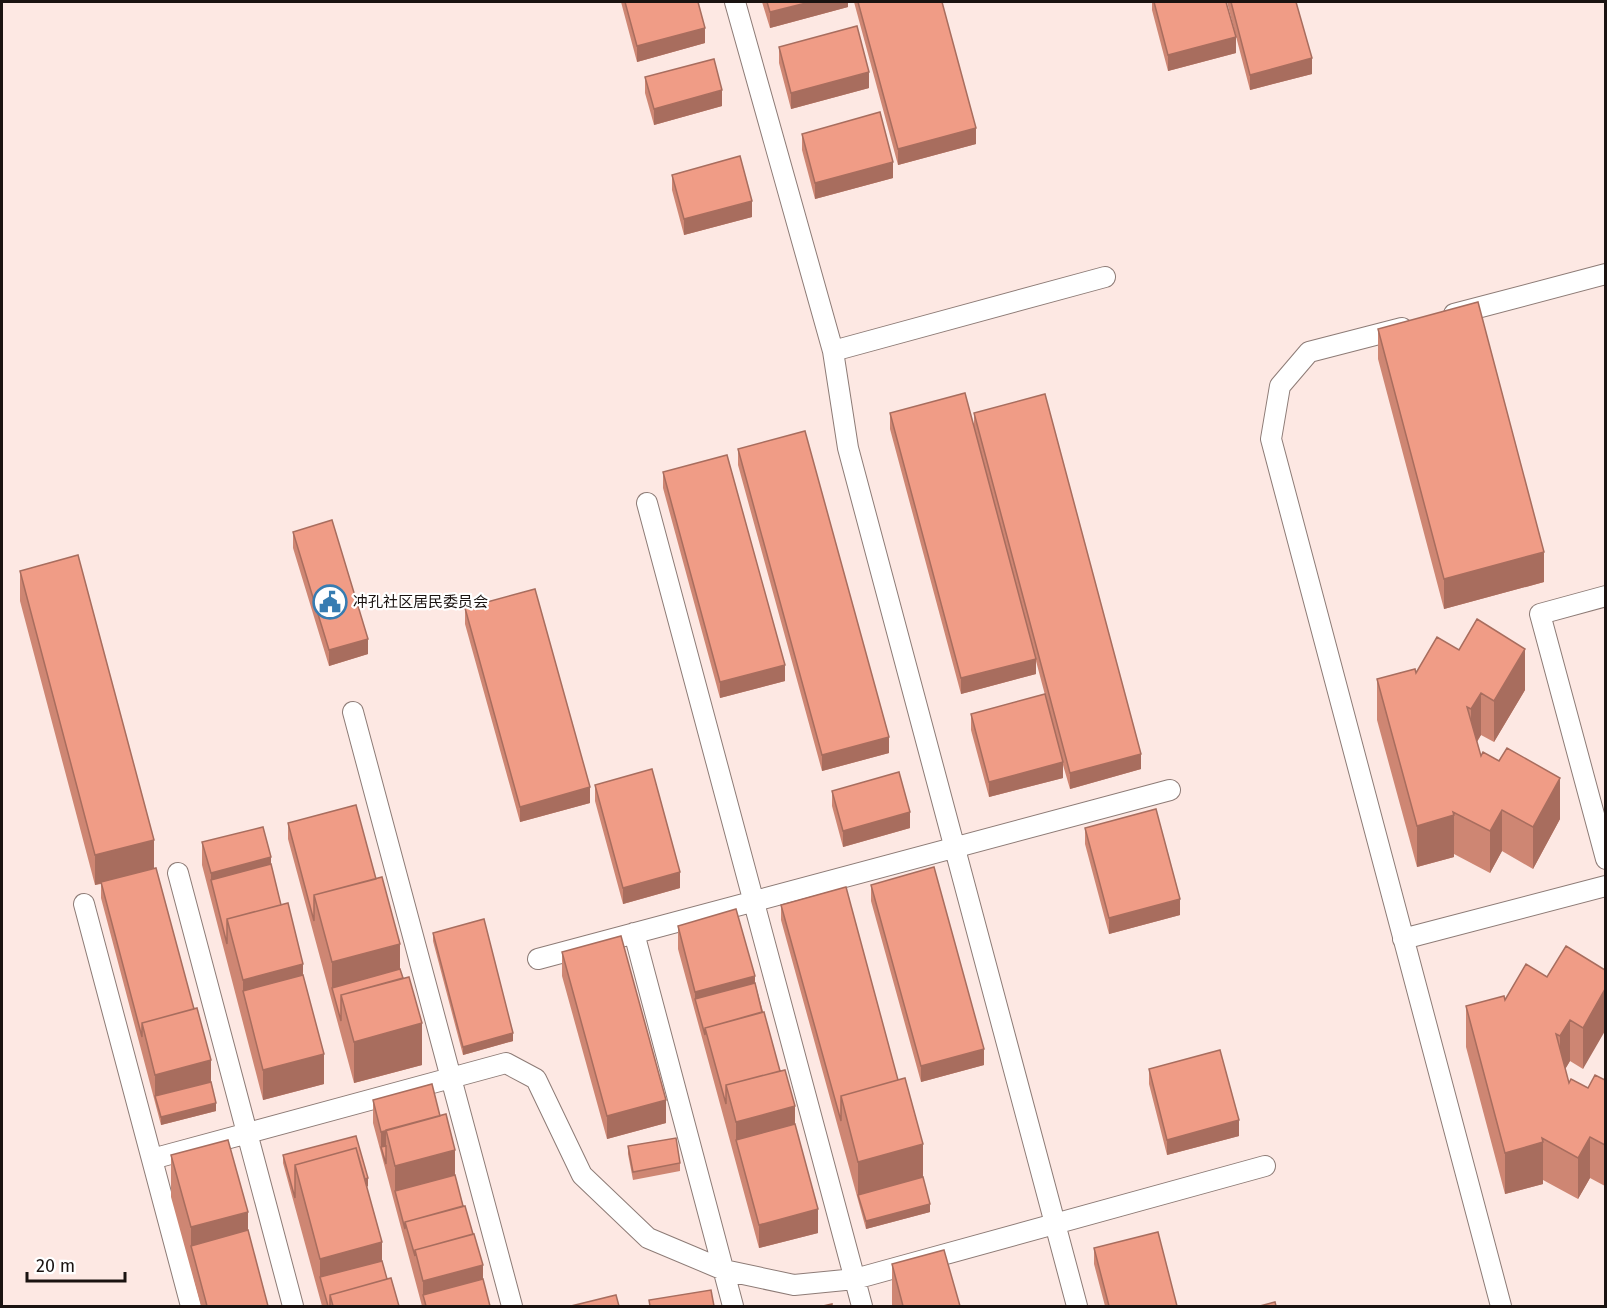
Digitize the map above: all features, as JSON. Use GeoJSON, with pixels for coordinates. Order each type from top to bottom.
{"type":"FeatureCollection","features":[{"type":"Feature","properties":{"kind":"lane"},"geometry":{"type":"LineString","coordinates":[[735,2],[833,351],[848,448],[1077,1306]]}},
{"type":"Feature","properties":{"kind":"lane"},"geometry":{"type":"LineString","coordinates":[[1501,1306],[1271,438],[1280,386],[1309,352],[1605,274]]}},
{"type":"Feature","properties":{"kind":"lane"},"geometry":{"type":"LineString","coordinates":[[833,351],[1105,277]]}},
{"type":"Feature","properties":{"kind":"lane"},"geometry":{"type":"LineString","coordinates":[[647,503],[862,1306]]}},
{"type":"Feature","properties":{"kind":"lane"},"geometry":{"type":"LineString","coordinates":[[1605,596],[1540,614],[1605,859]]}},
{"type":"Feature","properties":{"kind":"lane"},"geometry":{"type":"LineString","coordinates":[[353,712],[512,1306]]}},
{"type":"Feature","properties":{"kind":"lane"},"geometry":{"type":"LineString","coordinates":[[538,959],[1170,790]]}},
{"type":"Feature","properties":{"kind":"lane"},"geometry":{"type":"LineString","coordinates":[[178,873],[293,1306]]}},
{"type":"Feature","properties":{"kind":"lane"},"geometry":{"type":"LineString","coordinates":[[1403,939],[1605,885]]}},
{"type":"Feature","properties":{"kind":"lane"},"geometry":{"type":"LineString","coordinates":[[84,904],[191,1306]]}},
{"type":"Feature","properties":{"kind":"lane"},"geometry":{"type":"LineString","coordinates":[[634,933],[733,1306]]}},
{"type":"Feature","properties":{"kind":"lane"},"geometry":{"type":"LineString","coordinates":[[152,1159],[506,1063],[536,1079],[582,1175],[648,1238],[724,1270],[794,1285],[855,1279],[1264,1166]]}},
{"type":"Feature","properties":{"kind":"building"},"geometry":{"type":"Polygon","coordinates":[[[625,2],[698,2],[705,28],[637,46],[625,2]]]}},
{"type":"Feature","properties":{"kind":"building"},"geometry":{"type":"Polygon","coordinates":[[[767,2],[810,2],[770,12],[767,2]]]}},
{"type":"Feature","properties":{"kind":"building"},"geometry":{"type":"Polygon","coordinates":[[[858,2],[942,2],[976,128],[898,149],[858,2]]]}},
{"type":"Feature","properties":{"kind":"building"},"geometry":{"type":"Polygon","coordinates":[[[1154,2],[1226,2],[1236,37],[1168,55],[1154,2]]]}},
{"type":"Feature","properties":{"kind":"building"},"geometry":{"type":"Polygon","coordinates":[[[1231,2],[1296,2],[1312,58],[1250,75],[1231,2]]]}},
{"type":"Feature","properties":{"kind":"building"},"geometry":{"type":"Polygon","coordinates":[[[857,26],[869,72],[791,93],[779,47],[857,26]]]}},
{"type":"Feature","properties":{"kind":"building"},"geometry":{"type":"Polygon","coordinates":[[[714,59],[722,90],[654,109],[645,77],[714,59]]]}},
{"type":"Feature","properties":{"kind":"building"},"geometry":{"type":"Polygon","coordinates":[[[880,112],[893,162],[815,183],[802,134],[880,112]]]}},
{"type":"Feature","properties":{"kind":"building"},"geometry":{"type":"Polygon","coordinates":[[[740,156],[752,201],[684,219],[672,175],[740,156]]]}},
{"type":"Feature","properties":{"kind":"building"},"geometry":{"type":"Polygon","coordinates":[[[1478,302],[1544,552],[1444,579],[1378,329],[1478,302]]]}},
{"type":"Feature","properties":{"kind":"building"},"geometry":{"type":"Polygon","coordinates":[[[965,393],[1036,659],[961,678],[890,413],[965,393]]]}},
{"type":"Feature","properties":{"kind":"building"},"geometry":{"type":"Polygon","coordinates":[[[1045,394],[1141,754],[1070,773],[974,413],[1045,394]]]}},
{"type":"Feature","properties":{"kind":"building"},"geometry":{"type":"Polygon","coordinates":[[[805,431],[889,737],[822,755],[738,449],[805,431]]]}},
{"type":"Feature","properties":{"kind":"building"},"geometry":{"type":"Polygon","coordinates":[[[727,455],[785,665],[720,682],[663,472],[727,455]]]}},
{"type":"Feature","properties":{"kind":"building"},"geometry":{"type":"Polygon","coordinates":[[[332,520],[368,639],[329,650],[293,532],[332,520]]]}},
{"type":"Feature","properties":{"kind":"building"},"geometry":{"type":"Polygon","coordinates":[[[78,555],[154,840],[95,855],[20,571],[78,555]]]}},
{"type":"Feature","properties":{"kind":"building"},"geometry":{"type":"Polygon","coordinates":[[[535,589],[590,787],[520,807],[465,608],[535,589]]]}},
{"type":"Feature","properties":{"kind":"building"},"geometry":{"type":"Polygon","coordinates":[[[1477,619],[1525,649],[1494,701],[1481,693],[1471,709],[1467,707],[1481,756],[1483,752],[1499,761],[1507,748],[1560,778],[1533,827],[1502,810],[1490,831],[1453,812],[1454,815],[1417,826],[1377,679],[1415,669],[1416,673],[1437,637],[1459,650],[1477,619]]]}},
{"type":"Feature","properties":{"kind":"building"},"geometry":{"type":"Polygon","coordinates":[[[1045,694],[1063,762],[989,782],[971,714],[1045,694]]]}},
{"type":"Feature","properties":{"kind":"building"},"geometry":{"type":"Polygon","coordinates":[[[652,769],[680,872],[623,888],[595,785],[652,769]]]}},
{"type":"Feature","properties":{"kind":"building"},"geometry":{"type":"Polygon","coordinates":[[[899,772],[910,812],[843,831],[832,791],[899,772]]]}},
{"type":"Feature","properties":{"kind":"building"},"geometry":{"type":"Polygon","coordinates":[[[356,805],[376,879],[314,895],[314,921],[288,823],[356,805]]]}},
{"type":"Feature","properties":{"kind":"building"},"geometry":{"type":"Polygon","coordinates":[[[1156,809],[1180,899],[1109,918],[1085,828],[1156,809]]]}},
{"type":"Feature","properties":{"kind":"building"},"geometry":{"type":"Polygon","coordinates":[[[263,827],[271,857],[211,873],[202,842],[263,827]]]}},
{"type":"Feature","properties":{"kind":"building"},"geometry":{"type":"Polygon","coordinates":[[[271,864],[281,905],[227,919],[227,944],[211,880],[271,864]]]}},
{"type":"Feature","properties":{"kind":"building"},"geometry":{"type":"Polygon","coordinates":[[[934,867],[984,1049],[921,1066],[871,885],[934,867]]]}},
{"type":"Feature","properties":{"kind":"building"},"geometry":{"type":"Polygon","coordinates":[[[156,868],[194,1009],[142,1023],[142,1037],[101,882],[156,868]]]}},
{"type":"Feature","properties":{"kind":"building"},"geometry":{"type":"Polygon","coordinates":[[[382,877],[400,944],[332,962],[314,895],[382,877]]]}},
{"type":"Feature","properties":{"kind":"building"},"geometry":{"type":"Polygon","coordinates":[[[846,887],[898,1080],[841,1096],[841,1121],[781,905],[846,887]]]}},
{"type":"Feature","properties":{"kind":"building"},"geometry":{"type":"Polygon","coordinates":[[[288,903],[303,964],[243,980],[227,919],[288,903]]]}},
{"type":"Feature","properties":{"kind":"building"},"geometry":{"type":"Polygon","coordinates":[[[736,909],[755,976],[695,992],[678,926],[736,909]]]}},
{"type":"Feature","properties":{"kind":"building"},"geometry":{"type":"Polygon","coordinates":[[[484,919],[513,1033],[463,1047],[433,933],[484,919]]]}},
{"type":"Feature","properties":{"kind":"building"},"geometry":{"type":"Polygon","coordinates":[[[621,936],[666,1100],[607,1116],[562,952],[621,936]]]}},
{"type":"Feature","properties":{"kind":"building"},"geometry":{"type":"Polygon","coordinates":[[[1566,946],[1605,970],[1605,989],[1583,1028],[1570,1020],[1560,1036],[1556,1034],[1569,1083],[1571,1079],[1588,1088],[1595,1075],[1605,1080],[1605,1145],[1590,1137],[1578,1158],[1542,1138],[1543,1142],[1505,1153],[1466,1006],[1504,996],[1505,1000],[1526,964],[1547,977],[1566,946]]]}},
{"type":"Feature","properties":{"kind":"building"},"geometry":{"type":"Polygon","coordinates":[[[400,969],[403,978],[341,995],[341,1021],[332,988],[400,969]]]}},
{"type":"Feature","properties":{"kind":"building"},"geometry":{"type":"Polygon","coordinates":[[[303,975],[324,1054],[263,1070],[243,991],[303,975]]]}},
{"type":"Feature","properties":{"kind":"building"},"geometry":{"type":"Polygon","coordinates":[[[409,977],[422,1023],[354,1042],[341,995],[409,977]]]}},
{"type":"Feature","properties":{"kind":"building"},"geometry":{"type":"Polygon","coordinates":[[[755,983],[762,1012],[705,1028],[705,1035],[695,999],[755,983]]]}},
{"type":"Feature","properties":{"kind":"building"},"geometry":{"type":"Polygon","coordinates":[[[197,1008],[211,1060],[155,1075],[142,1023],[197,1008]]]}},
{"type":"Feature","properties":{"kind":"building"},"geometry":{"type":"Polygon","coordinates":[[[764,1012],[780,1071],[726,1085],[726,1104],[705,1028],[764,1012]]]}},
{"type":"Feature","properties":{"kind":"building"},"geometry":{"type":"Polygon","coordinates":[[[1220,1050],[1239,1120],[1167,1140],[1149,1069],[1220,1050]]]}},
{"type":"Feature","properties":{"kind":"building"},"geometry":{"type":"Polygon","coordinates":[[[785,1070],[795,1106],[736,1122],[726,1085],[785,1070]]]}},
{"type":"Feature","properties":{"kind":"building"},"geometry":{"type":"Polygon","coordinates":[[[905,1078],[923,1144],[858,1162],[841,1096],[905,1078]]]}},
{"type":"Feature","properties":{"kind":"building"},"geometry":{"type":"Polygon","coordinates":[[[211,1082],[216,1103],[161,1117],[155,1096],[211,1082]]]}},
{"type":"Feature","properties":{"kind":"building"},"geometry":{"type":"Polygon","coordinates":[[[432,1084],[440,1116],[381,1132],[373,1100],[432,1084]]]}},
{"type":"Feature","properties":{"kind":"building"},"geometry":{"type":"Polygon","coordinates":[[[446,1114],[455,1150],[395,1166],[386,1130],[446,1114]]]}},
{"type":"Feature","properties":{"kind":"building"},"geometry":{"type":"Polygon","coordinates":[[[795,1124],[818,1209],[759,1225],[736,1140],[795,1124]]]}},
{"type":"Feature","properties":{"kind":"building"},"geometry":{"type":"Polygon","coordinates":[[[356,1136],[368,1178],[365,1179],[356,1148],[295,1165],[295,1198],[283,1155],[356,1136]]]}},
{"type":"Feature","properties":{"kind":"building"},"geometry":{"type":"Polygon","coordinates":[[[676,1138],[680,1163],[633,1172],[628,1146],[676,1138]]]}},
{"type":"Feature","properties":{"kind":"building"},"geometry":{"type":"Polygon","coordinates":[[[228,1140],[248,1212],[191,1227],[171,1155],[228,1140]]]}},
{"type":"Feature","properties":{"kind":"building"},"geometry":{"type":"Polygon","coordinates":[[[386,1146],[386,1164],[381,1147],[386,1146]]]}},
{"type":"Feature","properties":{"kind":"building"},"geometry":{"type":"Polygon","coordinates":[[[356,1148],[382,1242],[320,1259],[295,1165],[356,1148]]]}},
{"type":"Feature","properties":{"kind":"building"},"geometry":{"type":"Polygon","coordinates":[[[455,1175],[463,1206],[405,1222],[405,1229],[395,1191],[455,1175]]]}},
{"type":"Feature","properties":{"kind":"building"},"geometry":{"type":"Polygon","coordinates":[[[923,1177],[930,1204],[866,1221],[858,1195],[923,1177]]]}},
{"type":"Feature","properties":{"kind":"building"},"geometry":{"type":"Polygon","coordinates":[[[465,1206],[473,1234],[415,1250],[415,1256],[405,1222],[465,1206]]]}},
{"type":"Feature","properties":{"kind":"building"},"geometry":{"type":"Polygon","coordinates":[[[248,1230],[268,1306],[207,1306],[191,1246],[248,1230]]]}},
{"type":"Feature","properties":{"kind":"building"},"geometry":{"type":"Polygon","coordinates":[[[1158,1232],[1177,1306],[1109,1306],[1094,1248],[1158,1232]]]}},
{"type":"Feature","properties":{"kind":"building"},"geometry":{"type":"Polygon","coordinates":[[[474,1234],[483,1265],[423,1281],[415,1250],[474,1234]]]}},
{"type":"Feature","properties":{"kind":"building"},"geometry":{"type":"Polygon","coordinates":[[[944,1250],[960,1306],[903,1306],[892,1264],[944,1250]]]}},
{"type":"Feature","properties":{"kind":"building"},"geometry":{"type":"Polygon","coordinates":[[[382,1261],[387,1279],[330,1295],[330,1306],[328,1306],[320,1277],[382,1261]]]}},
{"type":"Feature","properties":{"kind":"building"},"geometry":{"type":"Polygon","coordinates":[[[391,1278],[399,1306],[333,1306],[330,1295],[391,1278]]]}},
{"type":"Feature","properties":{"kind":"building"},"geometry":{"type":"Polygon","coordinates":[[[483,1279],[490,1306],[426,1306],[423,1295],[483,1279]]]}},
{"type":"Feature","properties":{"kind":"building"},"geometry":{"type":"Polygon","coordinates":[[[711,1290],[714,1306],[650,1306],[649,1300],[711,1290]]]}},
{"type":"Feature","properties":{"kind":"building"},"geometry":{"type":"Polygon","coordinates":[[[616,1295],[619,1306],[571,1306],[616,1295]]]}},
{"type":"Feature","properties":{"kind":"building"},"geometry":{"type":"Polygon","coordinates":[[[1275,1302],[1276,1306],[1260,1306],[1275,1302]]]}},
{"type":"Feature","properties":{"kind":"place","name":"冲孔社区居民委员会"},"geometry":{"type":"Point","coordinates":[330,602]}}]}
